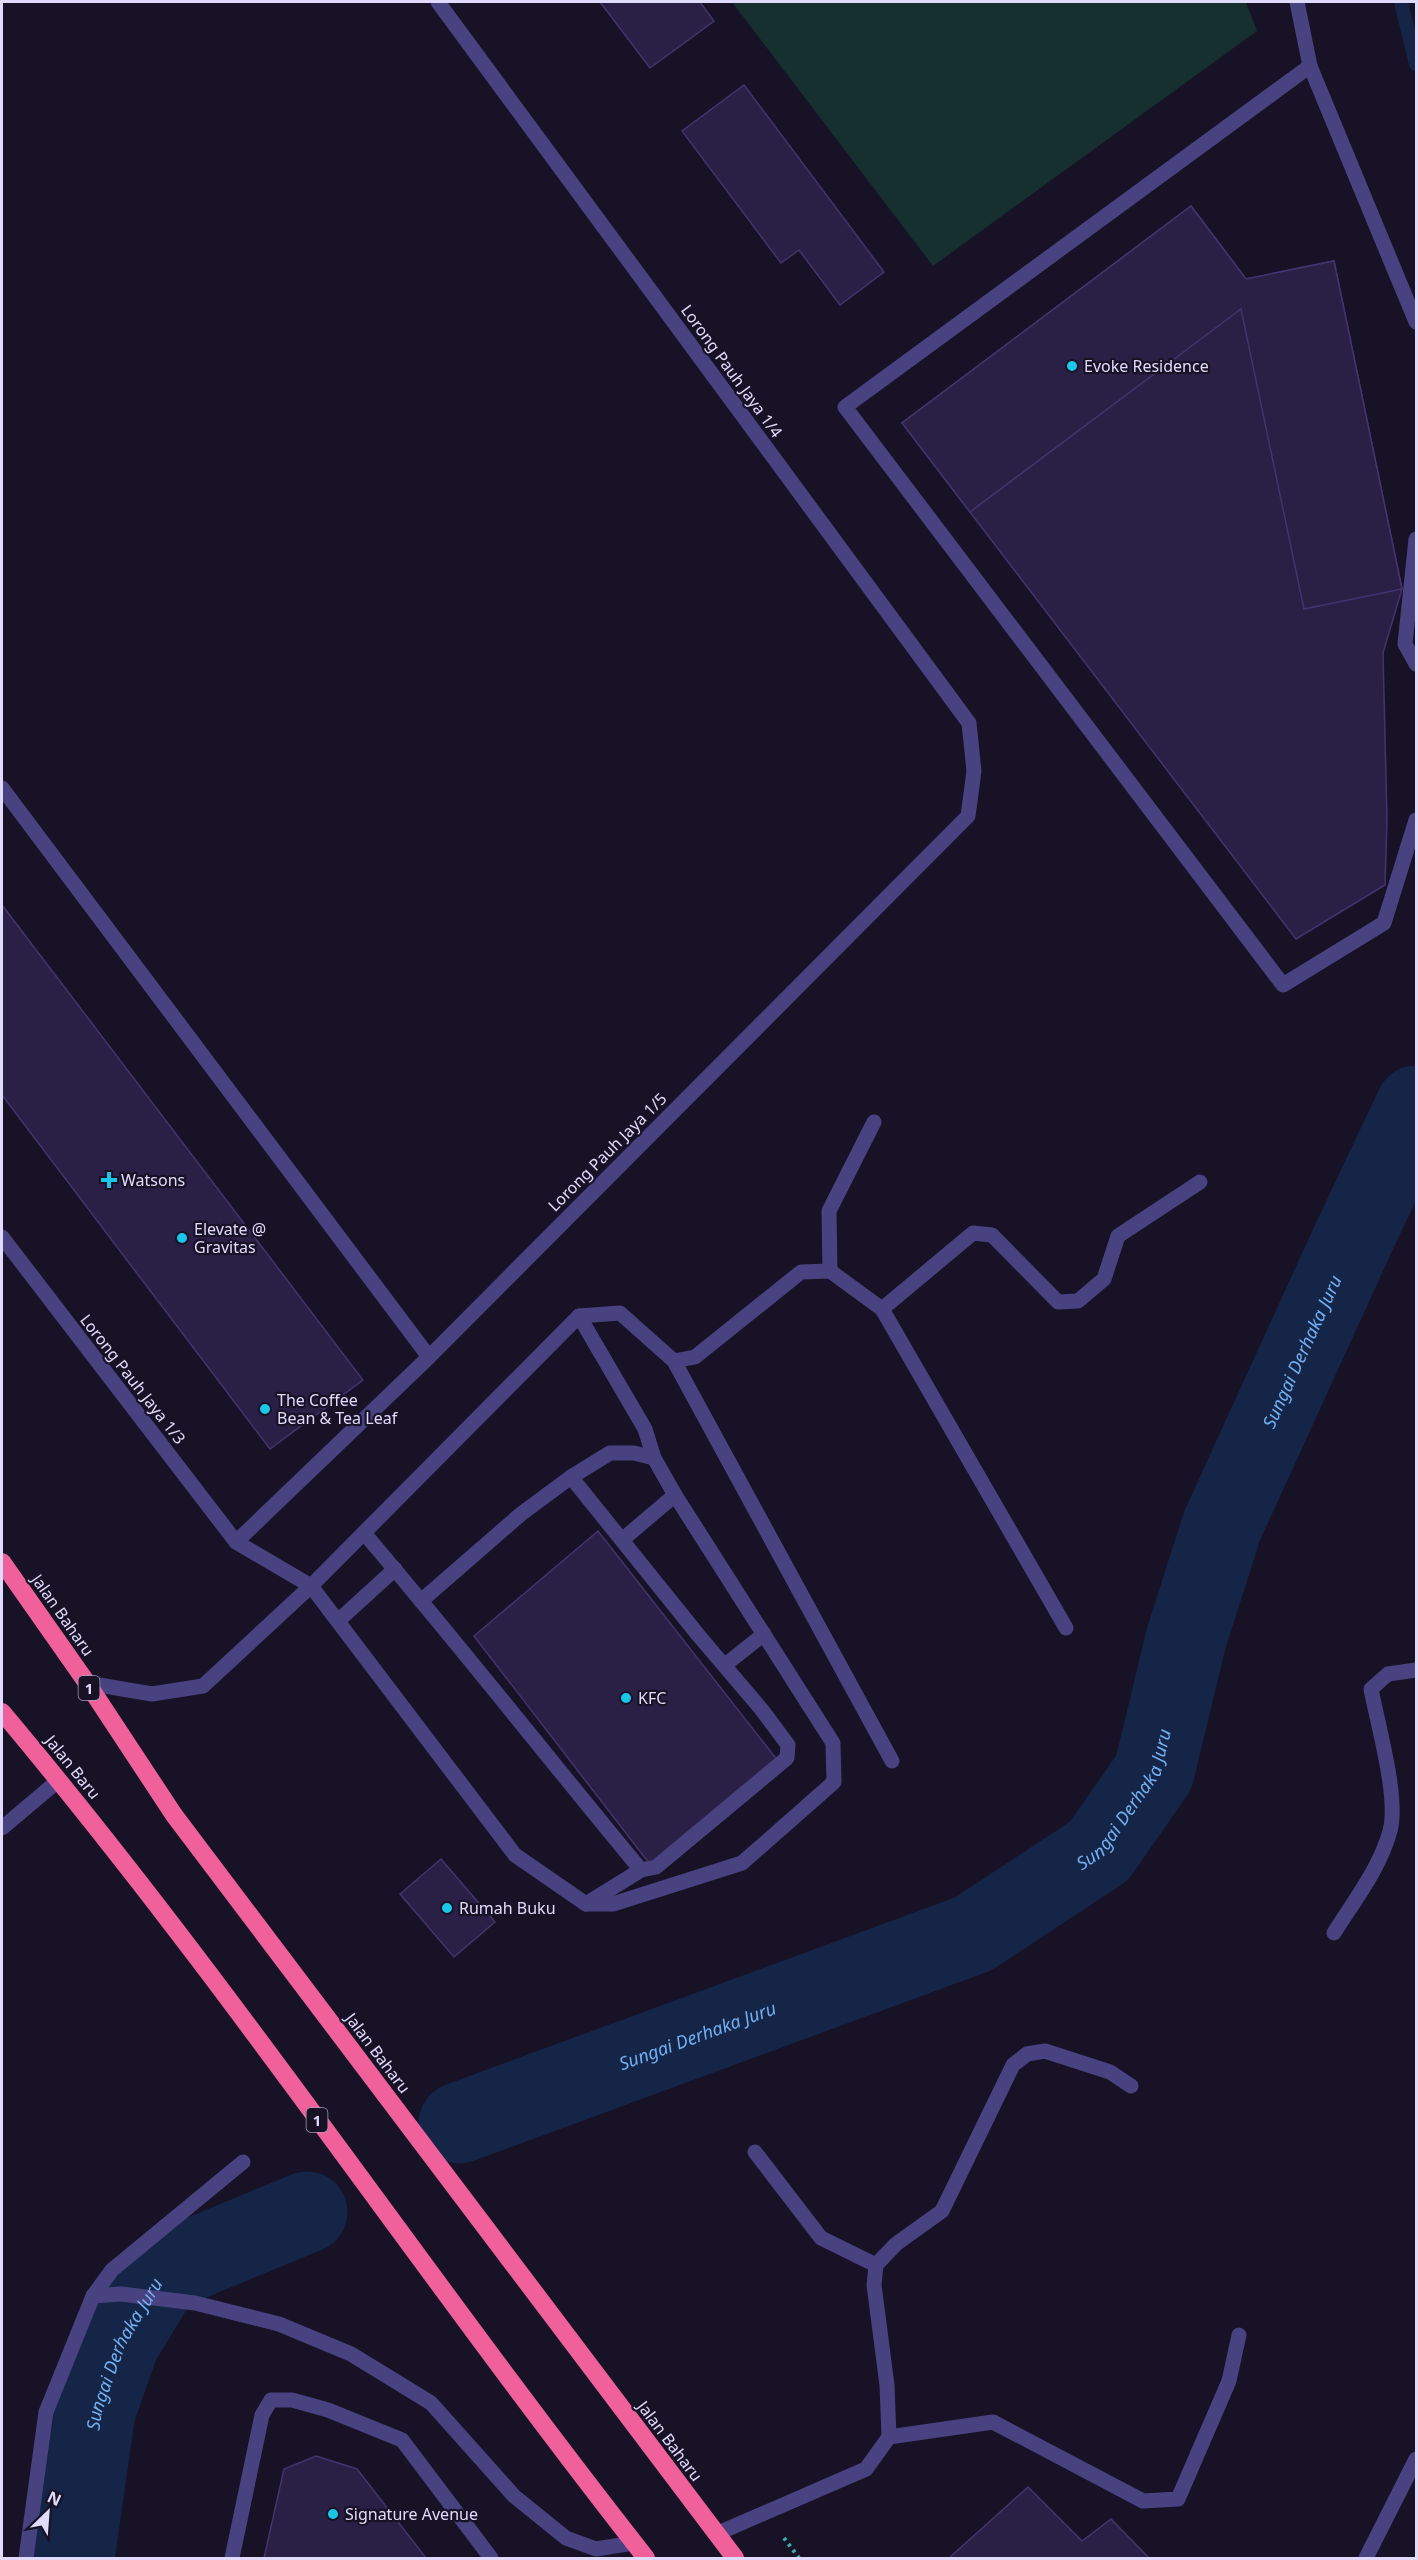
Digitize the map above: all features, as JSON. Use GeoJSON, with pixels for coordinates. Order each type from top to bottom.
{"type":"FeatureCollection","features":[{"type":"Feature","properties":{"kind":"highway","name":"Jalan Baharu"},"geometry":{"type":"LineString","coordinates":[[2,1562],[87,1683],[174,1815],[735,2559]]}},
{"type":"Feature","properties":{"kind":"highway","name":"Jalan Baru"},"geometry":{"type":"LineString","coordinates":[[2,1712],[59,1780],[112,1849],[633,2542]]}},
{"type":"Feature","properties":{"kind":"highway","name":"1"},"geometry":{"type":"LineString","coordinates":[[633,2542],[646,2559]]}},
{"type":"Feature","properties":{"kind":"street","name":"Lorong Pauh Jaya 1/4"},"geometry":{"type":"LineString","coordinates":[[438,2],[969,723],[974,771]]}},
{"type":"Feature","properties":{"kind":"street"},"geometry":{"type":"LineString","coordinates":[[1297,2],[1310,66],[1416,322]]}},
{"type":"Feature","properties":{"kind":"street"},"geometry":{"type":"LineString","coordinates":[[1310,66],[845,407],[1283,985],[1384,923],[1416,820]]}},
{"type":"Feature","properties":{"kind":"street"},"geometry":{"type":"LineString","coordinates":[[1416,539],[1405,644],[1416,664]]}},
{"type":"Feature","properties":{"kind":"street","name":"Lorong Pauh Jaya 1/5"},"geometry":{"type":"LineString","coordinates":[[236,1542],[429,1357],[968,816],[974,771]]}},
{"type":"Feature","properties":{"kind":"street"},"geometry":{"type":"LineString","coordinates":[[2,788],[429,1357]]}},
{"type":"Feature","properties":{"kind":"street"},"geometry":{"type":"LineString","coordinates":[[830,1271],[829,1211],[874,1122]]}},
{"type":"Feature","properties":{"kind":"street"},"geometry":{"type":"LineString","coordinates":[[882,1309],[973,1233],[992,1235],[1058,1302],[1078,1301],[1104,1279],[1118,1236],[1200,1182]]}},
{"type":"Feature","properties":{"kind":"street","name":"Lorong Pauh Jaya 1/3"},"geometry":{"type":"LineString","coordinates":[[2,1238],[236,1542]]}},
{"type":"Feature","properties":{"kind":"street"},"geometry":{"type":"LineString","coordinates":[[674,1361],[695,1357],[801,1272],[830,1271],[882,1309],[1066,1628]]}},
{"type":"Feature","properties":{"kind":"street"},"geometry":{"type":"LineString","coordinates":[[87,1683],[152,1694],[203,1686],[311,1586],[579,1316],[620,1313],[674,1361],[892,1761]]}},
{"type":"Feature","properties":{"kind":"street"},"geometry":{"type":"LineString","coordinates":[[236,1542],[311,1586],[515,1856],[586,1904],[613,1904],[742,1863],[834,1782],[833,1743],[675,1495],[654,1458],[645,1429],[579,1316]]}},
{"type":"Feature","properties":{"kind":"street"},"geometry":{"type":"LineString","coordinates":[[421,1601],[522,1514],[571,1477],[610,1453],[634,1453],[654,1458]]}},
{"type":"Feature","properties":{"kind":"street"},"geometry":{"type":"LineString","coordinates":[[571,1477],[762,1710],[788,1745],[787,1758],[656,1867],[641,1870],[586,1904]]}},
{"type":"Feature","properties":{"kind":"street"},"geometry":{"type":"LineString","coordinates":[[622,1540],[675,1495]]}},
{"type":"Feature","properties":{"kind":"street"},"geometry":{"type":"LineString","coordinates":[[364,1533],[641,1870]]}},
{"type":"Feature","properties":{"kind":"street"},"geometry":{"type":"LineString","coordinates":[[338,1621],[394,1569]]}},
{"type":"Feature","properties":{"kind":"street"},"geometry":{"type":"LineString","coordinates":[[725,1665],[764,1634]]}},
{"type":"Feature","properties":{"kind":"street"},"geometry":{"type":"LineString","coordinates":[[1334,1933],[1377,1864],[1390,1831],[1393,1802],[1371,1689],[1388,1674],[1416,1670]]}},
{"type":"Feature","properties":{"kind":"street"},"geometry":{"type":"LineString","coordinates":[[2,1828],[59,1780]]}},
{"type":"Feature","properties":{"kind":"street"},"geometry":{"type":"LineString","coordinates":[[716,2534],[866,2469],[889,2438],[887,2385],[874,2285],[876,2265],[896,2244],[942,2211],[1013,2064],[1027,2054],[1045,2050],[1110,2072],[1131,2086]]}},
{"type":"Feature","properties":{"kind":"street"},"geometry":{"type":"LineString","coordinates":[[755,2152],[821,2238],[876,2265]]}},
{"type":"Feature","properties":{"kind":"street"},"geometry":{"type":"LineString","coordinates":[[26,2559],[46,2412],[93,2296],[112,2270],[243,2162]]}},
{"type":"Feature","properties":{"kind":"street"},"geometry":{"type":"LineString","coordinates":[[93,2296],[121,2295],[195,2303],[279,2324],[351,2354],[431,2403],[514,2496],[566,2538],[596,2549],[633,2542]]}},
{"type":"Feature","properties":{"kind":"street"},"geometry":{"type":"LineString","coordinates":[[889,2438],[993,2422],[1143,2502],[1178,2499],[1229,2381],[1239,2335]]}},
{"type":"Feature","properties":{"kind":"street"},"geometry":{"type":"LineString","coordinates":[[232,2559],[262,2415],[271,2400],[292,2400],[328,2410],[402,2440],[491,2559]]}},
{"type":"Feature","properties":{"kind":"street"},"geometry":{"type":"LineString","coordinates":[[1366,2559],[1416,2459]]}},
{"type":"Feature","properties":{"kind":"green space"},"geometry":{"type":"Polygon","coordinates":[[[732,2],[1246,2],[1257,31],[933,266],[732,2]]]}},
{"type":"Feature","properties":{"kind":"building"},"geometry":{"type":"Polygon","coordinates":[[[600,2],[700,2],[714,21],[650,68],[600,2]]]}},
{"type":"Feature","properties":{"kind":"building"},"geometry":{"type":"Polygon","coordinates":[[[744,85],[884,272],[840,305],[799,250],[781,263],[682,131],[744,85]]]}},
{"type":"Feature","properties":{"kind":"building"},"geometry":{"type":"Polygon","coordinates":[[[1191,206],[1246,279],[1334,261],[1402,589],[1383,653],[1387,819],[1385,885],[1296,939],[902,423],[1191,206]]]}},
{"type":"Feature","properties":{"kind":"building","name":"Evoke Residence"},"geometry":{"type":"Polygon","coordinates":[[[1191,206],[1246,279],[1334,261],[1402,589],[1304,609],[1241,309],[970,512],[902,423],[1191,206]]]}},
{"type":"Feature","properties":{"kind":"building","name":"Elevate @ Gravitas"},"geometry":{"type":"Polygon","coordinates":[[[2,905],[363,1380],[270,1449],[2,1095],[2,905]]]}},
{"type":"Feature","properties":{"kind":"building","name":"KFC"},"geometry":{"type":"Polygon","coordinates":[[[598,1531],[778,1761],[652,1867],[474,1636],[598,1531]]]}},
{"type":"Feature","properties":{"kind":"building","name":"Rumah Buku"},"geometry":{"type":"Polygon","coordinates":[[[441,1859],[495,1922],[454,1957],[400,1894],[441,1859]]]}},
{"type":"Feature","properties":{"kind":"building","name":"Signature Avenue"},"geometry":{"type":"Polygon","coordinates":[[[316,2456],[357,2469],[426,2558],[264,2558],[284,2469],[316,2456]]]}},
{"type":"Feature","properties":{"kind":"building"},"geometry":{"type":"Polygon","coordinates":[[[1028,2487],[1082,2541],[1111,2519],[1149,2558],[949,2558],[1028,2487]]]}},
{"type":"Feature","properties":{"kind":"waterway"},"geometry":{"type":"LineString","coordinates":[[1401,2],[1416,64]]}},
{"type":"Feature","properties":{"kind":"waterway","name":"Sungai Derhaka Juru"},"geometry":{"type":"LineString","coordinates":[[459,2123],[973,1934],[1099,1851],[1154,1772],[1186,1639],[1222,1526],[1416,1106]]}},
{"type":"Feature","properties":{"kind":"waterway","name":"Sungai Derhaka Juru"},"geometry":{"type":"LineString","coordinates":[[74,2558],[95,2411],[119,2343],[162,2272],[307,2212]]}},
{"type":"Feature","properties":{"kind":"place","name":"Evoke Residence"},"geometry":{"type":"Point","coordinates":[1072,366]}},
{"type":"Feature","properties":{"kind":"place","name":"Watsons"},"geometry":{"type":"Point","coordinates":[109,1180]}},
{"type":"Feature","properties":{"kind":"place","name":"Elevate @ Gravitas"},"geometry":{"type":"Point","coordinates":[182,1238]}},
{"type":"Feature","properties":{"kind":"place","name":"The Coffee Bean & Tea Leaf"},"geometry":{"type":"Point","coordinates":[265,1409]}},
{"type":"Feature","properties":{"kind":"place","name":"KFC"},"geometry":{"type":"Point","coordinates":[626,1698]}},
{"type":"Feature","properties":{"kind":"place","name":"Rumah Buku"},"geometry":{"type":"Point","coordinates":[447,1908]}},
{"type":"Feature","properties":{"kind":"place","name":"Signature Avenue"},"geometry":{"type":"Point","coordinates":[333,2514]}}]}
